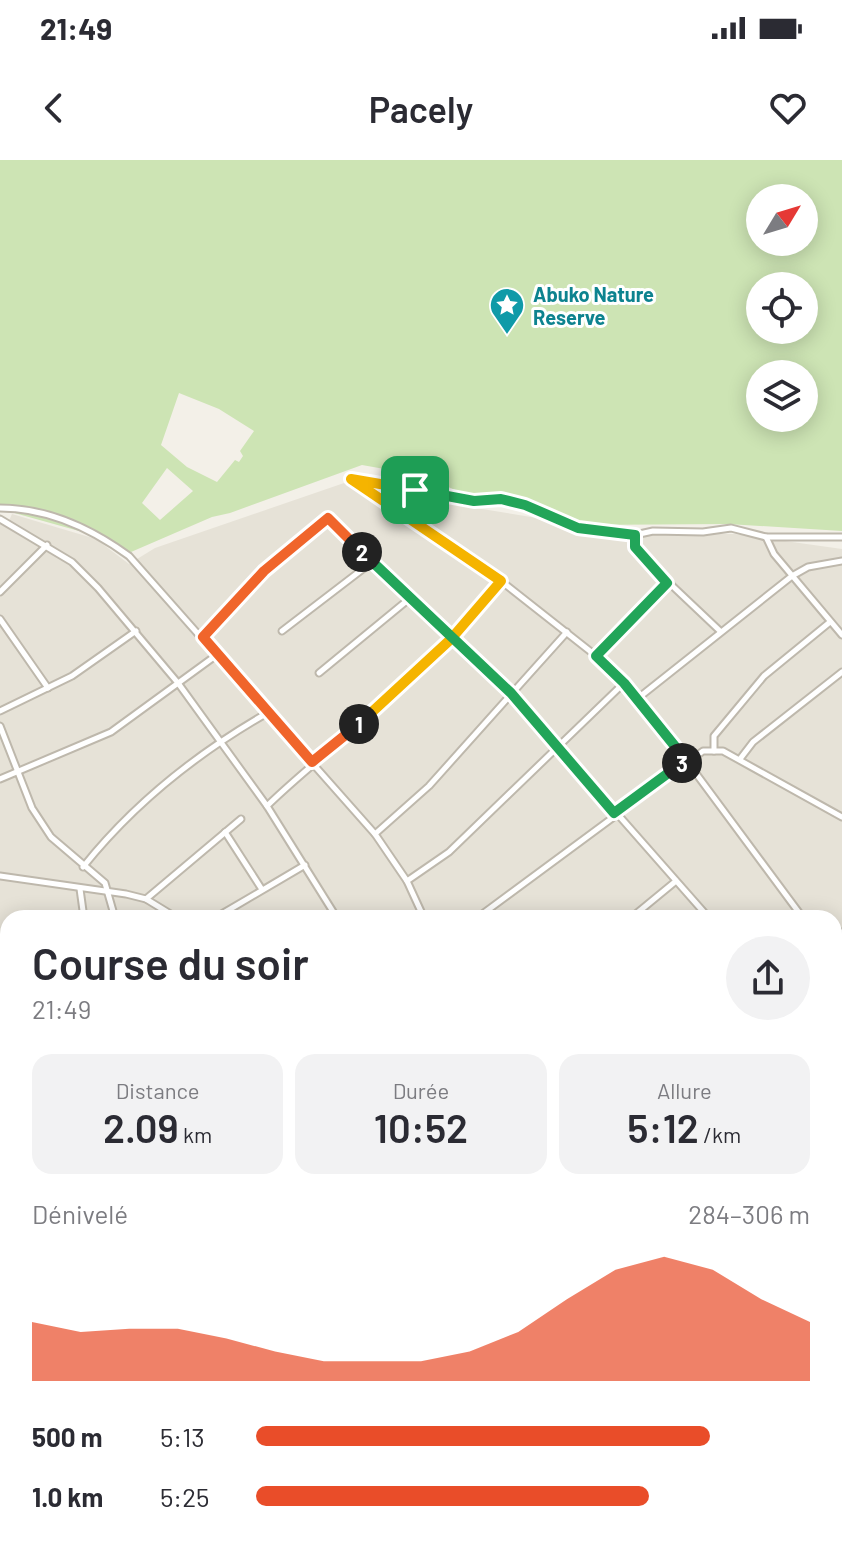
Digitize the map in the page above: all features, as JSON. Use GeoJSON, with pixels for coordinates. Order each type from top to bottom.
{"type":"FeatureCollection","features":[{"type":"Feature","properties":{"kind":"street"},"geometry":{"type":"LineString","coordinates":[[797,910],[686,760],[624,683],[596,656],[501,581],[351,479],[474,501],[501,499],[525,505],[578,528],[635,535],[653,531],[703,532],[731,528],[766,537],[842,537]]}},
{"type":"Feature","properties":{"kind":"street"},"geometry":{"type":"LineString","coordinates":[[0,508],[25,508],[99,534],[129,556],[375,834],[407,881],[420,910]]}},
{"type":"Feature","properties":{"kind":"street"},"geometry":{"type":"LineString","coordinates":[[203,637],[264,571],[328,518],[409,599],[511,693],[562,747],[614,813],[702,910]]}},
{"type":"Feature","properties":{"kind":"street"},"geometry":{"type":"LineString","coordinates":[[1,522],[47,545],[81,570],[136,631],[178,683],[267,806],[332,910]]}},
{"type":"Feature","properties":{"kind":"street"},"geometry":{"type":"LineString","coordinates":[[635,535],[635,547],[667,583],[720,631]]}},
{"type":"Feature","properties":{"kind":"street"},"geometry":{"type":"LineString","coordinates":[[766,537],[792,576],[842,635]]}},
{"type":"Feature","properties":{"kind":"street"},"geometry":{"type":"LineString","coordinates":[[0,592],[47,545]]}},
{"type":"Feature","properties":{"kind":"street"},"geometry":{"type":"LineString","coordinates":[[637,699],[792,576],[808,567],[842,561]]}},
{"type":"Feature","properties":{"kind":"street"},"geometry":{"type":"LineString","coordinates":[[282,631],[372,562]]}},
{"type":"Feature","properties":{"kind":"street"},"geometry":{"type":"LineString","coordinates":[[267,806],[451,639],[501,581]]}},
{"type":"Feature","properties":{"kind":"street"},"geometry":{"type":"LineString","coordinates":[[596,656],[667,583]]}},
{"type":"Feature","properties":{"kind":"street"},"geometry":{"type":"LineString","coordinates":[[319,673],[409,599]]}},
{"type":"Feature","properties":{"kind":"street"},"geometry":{"type":"LineString","coordinates":[[0,619],[48,688]]}},
{"type":"Feature","properties":{"kind":"street"},"geometry":{"type":"LineString","coordinates":[[714,751],[714,736],[750,691],[778,663],[830,622]]}},
{"type":"Feature","properties":{"kind":"street"},"geometry":{"type":"LineString","coordinates":[[0,711],[91,665],[136,631]]}},
{"type":"Feature","properties":{"kind":"street"},"geometry":{"type":"LineString","coordinates":[[375,834],[429,786],[567,632]]}},
{"type":"Feature","properties":{"kind":"street"},"geometry":{"type":"LineString","coordinates":[[0,779],[111,732],[218,654]]}},
{"type":"Feature","properties":{"kind":"street"},"geometry":{"type":"LineString","coordinates":[[740,759],[753,742],[842,672]]}},
{"type":"Feature","properties":{"kind":"street"},"geometry":{"type":"LineString","coordinates":[[407,881],[449,852],[562,747],[624,683]]}},
{"type":"Feature","properties":{"kind":"street"},"geometry":{"type":"LineString","coordinates":[[83,867],[133,809],[220,740],[269,712]]}},
{"type":"Feature","properties":{"kind":"street"},"geometry":{"type":"LineString","coordinates":[[0,726],[42,823],[83,867],[105,883],[113,910]]}},
{"type":"Feature","properties":{"kind":"street"},"geometry":{"type":"LineString","coordinates":[[487,910],[614,813],[703,751],[723,751],[740,759],[842,817]]}},
{"type":"Feature","properties":{"kind":"street"},"geometry":{"type":"LineString","coordinates":[[146,899],[241,819]]}},
{"type":"Feature","properties":{"kind":"street"},"geometry":{"type":"LineString","coordinates":[[225,832],[262,888]]}},
{"type":"Feature","properties":{"kind":"street"},"geometry":{"type":"LineString","coordinates":[[228,910],[305,865]]}},
{"type":"Feature","properties":{"kind":"street"},"geometry":{"type":"LineString","coordinates":[[0,876],[146,899],[164,910]]}},
{"type":"Feature","properties":{"kind":"street"},"geometry":{"type":"LineString","coordinates":[[641,910],[676,881]]}},
{"type":"Feature","properties":{"kind":"street"},"geometry":{"type":"LineString","coordinates":[[80,889],[83,910]]}},
{"type":"Feature","properties":{"kind":"shaded area"},"geometry":{"type":"Polygon","coordinates":[[[347,482],[423,485],[476,508],[543,519],[585,534],[735,534],[842,549],[842,910],[0,910],[0,522],[8,523],[12,514],[96,539],[129,564],[155,548],[347,482]]]}},
{"type":"Feature","properties":{"kind":"green space","name":"Abuko Nature Reserve"},"geometry":{"type":"Polygon","coordinates":[[[0,160],[842,160],[842,531],[728,524],[581,525],[511,494],[475,499],[424,476],[362,465],[212,517],[131,552],[97,536],[0,509],[0,160]],[[179,393],[161,445],[187,467],[217,482],[235,460],[239,462],[243,456],[240,451],[254,431],[219,409],[179,393]],[[167,468],[142,503],[160,520],[193,491],[167,468]]]}},
{"type":"Feature","properties":{"kind":"place","name":"Abuko Nature Reserve"},"geometry":{"type":"Point","coordinates":[507,336]}},
{"type":"Feature","properties":{"kind":"route"},"geometry":{"type":"LineString","coordinates":[[415,490],[397,484],[351,479],[501,581],[451,639],[373,713],[312,762],[203,637],[264,571],[328,518],[372,562],[451,639],[477,664],[511,693],[562,747],[614,813],[686,760],[624,683],[596,656],[667,583],[635,547],[635,535],[578,528],[525,505],[501,499],[474,501],[445,493],[415,490]]}}]}
